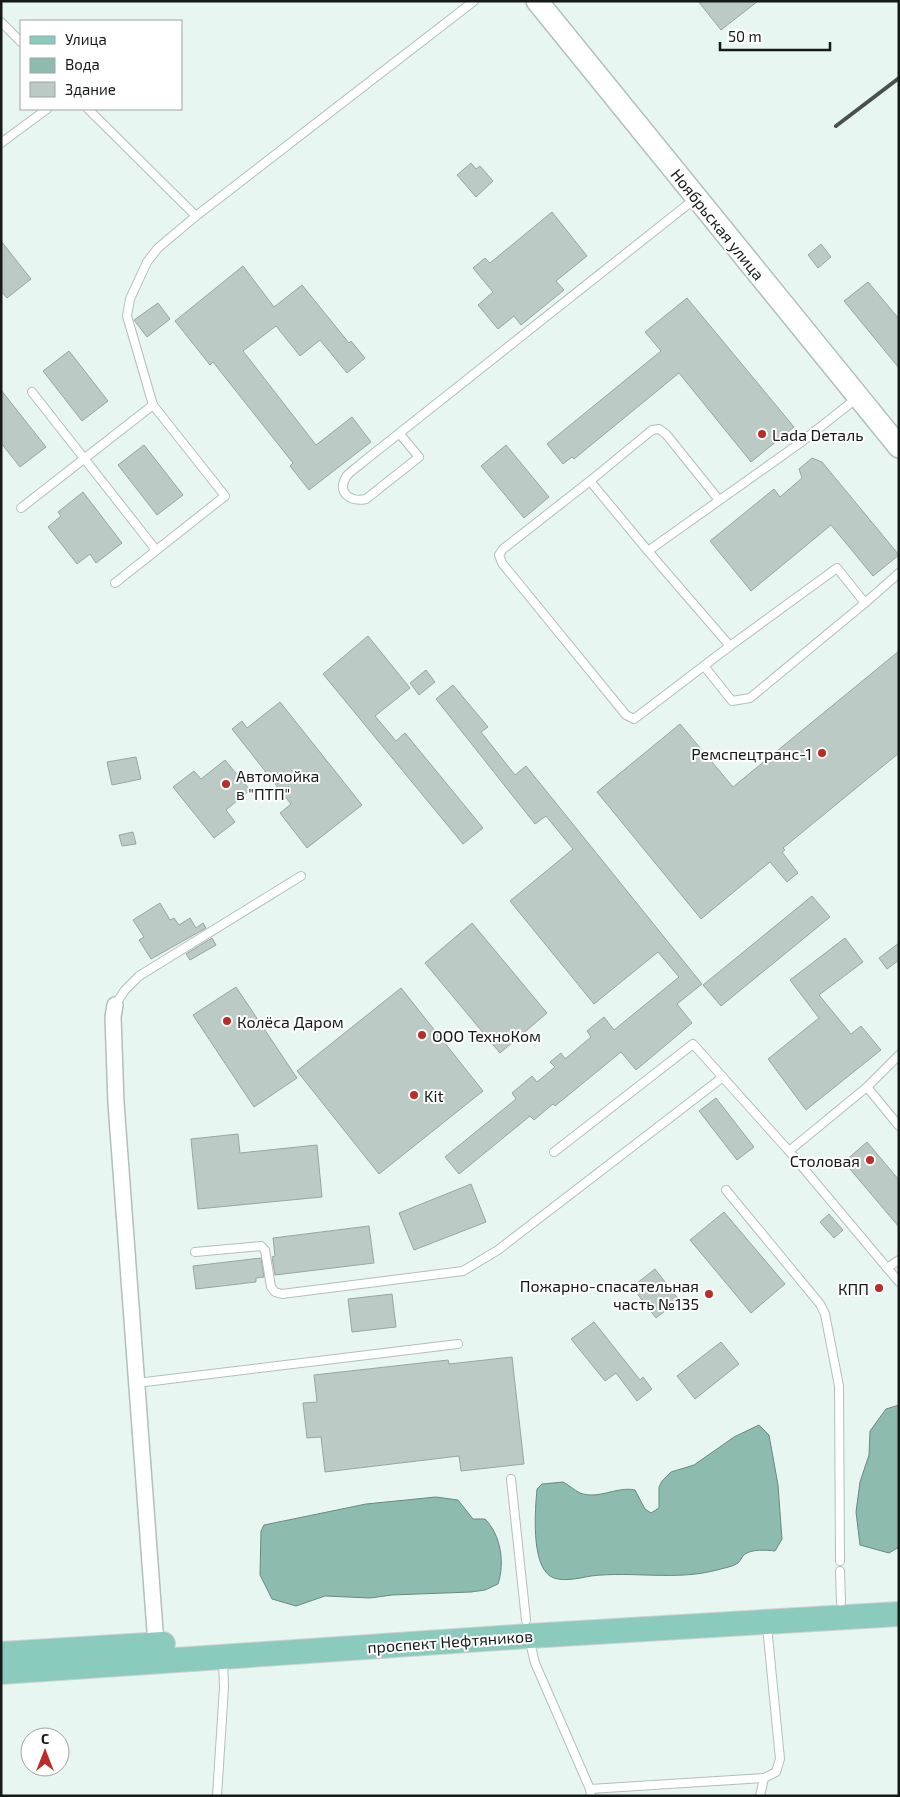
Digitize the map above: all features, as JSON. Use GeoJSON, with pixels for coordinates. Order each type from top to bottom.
{"type":"FeatureCollection","features":[{"type":"Feature","properties":{"kind":"main road","name":"Ноябрьская улица"},"geometry":{"type":"LineString","coordinates":[[537,1],[899,447]]}},
{"type":"Feature","properties":{"kind":"main road","name":"проспект Нефтяников"},"geometry":{"type":"LineString","coordinates":[[1,1672],[157,1653],[528,1628],[841,1602],[899,1599]]}},
{"type":"Feature","properties":{"kind":"main road","name":"проспект Нефтяников"},"geometry":{"type":"LineString","coordinates":[[528,1628],[767,1622],[899,1614]]}},
{"type":"Feature","properties":{"kind":"main road","name":"проспект Нефтяников"},"geometry":{"type":"LineString","coordinates":[[1,1654],[157,1653]]}},
{"type":"Feature","properties":{"kind":"street"},"geometry":{"type":"LineString","coordinates":[[115,1006],[113,1017],[116,1102],[157,1653]]}},
{"type":"Feature","properties":{"kind":"lane"},"geometry":{"type":"LineString","coordinates":[[115,583],[225,496],[153,405],[129,330],[127,316],[130,298],[146,262],[158,248],[196,216],[474,1]]}},
{"type":"Feature","properties":{"kind":"lane"},"geometry":{"type":"LineString","coordinates":[[1,22],[20,41]]}},
{"type":"Feature","properties":{"kind":"lane"},"geometry":{"type":"LineString","coordinates":[[1,143],[46,110]]}},
{"type":"Feature","properties":{"kind":"lane"},"geometry":{"type":"LineString","coordinates":[[89,110],[196,216]]}},
{"type":"Feature","properties":{"kind":"lane"},"geometry":{"type":"LineString","coordinates":[[399,433],[419,457],[366,499],[358,501],[350,499],[343,487],[347,475],[399,433],[696,198]]}},
{"type":"Feature","properties":{"kind":"lane"},"geometry":{"type":"LineString","coordinates":[[32,392],[156,550]]}},
{"type":"Feature","properties":{"kind":"lane"},"geometry":{"type":"LineString","coordinates":[[648,551],[800,443],[858,397]]}},
{"type":"Feature","properties":{"kind":"lane"},"geometry":{"type":"LineString","coordinates":[[22,508],[153,405]]}},
{"type":"Feature","properties":{"kind":"lane"},"geometry":{"type":"LineString","coordinates":[[719,500],[666,434],[659,429],[652,430],[503,549],[499,555],[502,563],[626,715],[634,720],[730,646],[837,568],[865,603]]}},
{"type":"Feature","properties":{"kind":"lane"},"geometry":{"type":"LineString","coordinates":[[590,481],[730,646]]}},
{"type":"Feature","properties":{"kind":"lane"},"geometry":{"type":"LineString","coordinates":[[704,666],[732,701],[743,701],[750,698],[899,573]]}},
{"type":"Feature","properties":{"kind":"lane"},"geometry":{"type":"LineString","coordinates":[[115,1006],[124,990],[139,976],[301,876]]}},
{"type":"Feature","properties":{"kind":"lane"},"geometry":{"type":"LineString","coordinates":[[554,1152],[692,1044],[789,1152],[899,1282]]}},
{"type":"Feature","properties":{"kind":"lane"},"geometry":{"type":"LineString","coordinates":[[789,1152],[867,1087],[899,1055]]}},
{"type":"Feature","properties":{"kind":"lane"},"geometry":{"type":"LineString","coordinates":[[195,1252],[260,1246],[265,1250],[271,1287],[275,1292],[282,1294],[463,1271],[498,1250],[723,1077]]}},
{"type":"Feature","properties":{"kind":"lane"},"geometry":{"type":"LineString","coordinates":[[867,1087],[899,1126]]}},
{"type":"Feature","properties":{"kind":"lane"},"geometry":{"type":"LineString","coordinates":[[726,1190],[820,1304],[825,1314],[839,1386],[840,1561]]}},
{"type":"Feature","properties":{"kind":"lane"},"geometry":{"type":"LineString","coordinates":[[887,1268],[899,1260]]}},
{"type":"Feature","properties":{"kind":"lane"},"geometry":{"type":"LineString","coordinates":[[137,1383],[458,1344]]}},
{"type":"Feature","properties":{"kind":"lane"},"geometry":{"type":"LineString","coordinates":[[511,1479],[528,1628],[535,1663],[590,1792],[764,1778],[776,1772],[780,1759],[767,1622]]}},
{"type":"Feature","properties":{"kind":"lane"},"geometry":{"type":"LineString","coordinates":[[840,1571],[841,1602]]}},
{"type":"Feature","properties":{"kind":"lane"},"geometry":{"type":"LineString","coordinates":[[217,1796],[224,1687],[223,1648]]}},
{"type":"Feature","properties":{"kind":"lane"},"geometry":{"type":"LineString","coordinates":[[760,1796],[764,1778]]}},
{"type":"Feature","properties":{"kind":"water"},"geometry":{"type":"Polygon","coordinates":[[[899,1405],[899,1547],[889,1553],[860,1545],[856,1512],[860,1482],[869,1455],[870,1431],[886,1409],[899,1405]]]}},
{"type":"Feature","properties":{"kind":"water"},"geometry":{"type":"Polygon","coordinates":[[[759,1425],[769,1435],[778,1485],[782,1539],[775,1551],[752,1551],[745,1554],[733,1566],[686,1575],[622,1574],[564,1580],[550,1576],[544,1569],[537,1548],[535,1522],[537,1489],[542,1484],[563,1482],[580,1493],[587,1495],[628,1489],[635,1490],[645,1509],[651,1513],[659,1508],[659,1487],[671,1472],[694,1465],[734,1437],[759,1425]]]}},
{"type":"Feature","properties":{"kind":"water"},"geometry":{"type":"Polygon","coordinates":[[[436,1497],[458,1500],[473,1519],[485,1519],[495,1533],[501,1558],[498,1584],[485,1590],[471,1592],[392,1595],[370,1598],[325,1596],[296,1606],[272,1599],[260,1575],[261,1531],[264,1525],[366,1504],[436,1497]]]}},
{"type":"Feature","properties":{"kind":"building"},"geometry":{"type":"Polygon","coordinates":[[[698,1],[758,1],[721,30],[698,1]]]}},
{"type":"Feature","properties":{"kind":"building"},"geometry":{"type":"Polygon","coordinates":[[[471,163],[476,169],[480,166],[493,181],[476,197],[457,175],[471,163]]]}},
{"type":"Feature","properties":{"kind":"building"},"geometry":{"type":"Polygon","coordinates":[[[552,212],[587,256],[556,281],[564,290],[521,325],[514,316],[498,329],[478,305],[493,292],[473,268],[485,258],[490,263],[552,212]]]}},
{"type":"Feature","properties":{"kind":"building"},"geometry":{"type":"Polygon","coordinates":[[[1,241],[31,279],[7,298],[1,291],[1,241]]]}},
{"type":"Feature","properties":{"kind":"building"},"geometry":{"type":"Polygon","coordinates":[[[821,244],[831,257],[818,268],[808,255],[821,244]]]}},
{"type":"Feature","properties":{"kind":"building"},"geometry":{"type":"Polygon","coordinates":[[[243,266],[274,307],[302,285],[349,343],[351,341],[365,358],[347,373],[320,340],[300,356],[276,326],[243,351],[316,445],[352,417],[371,442],[309,490],[290,466],[293,463],[213,362],[210,365],[175,321],[243,266]]]}},
{"type":"Feature","properties":{"kind":"building"},"geometry":{"type":"Polygon","coordinates":[[[868,282],[899,319],[899,368],[844,301],[868,282]]]}},
{"type":"Feature","properties":{"kind":"building"},"geometry":{"type":"Polygon","coordinates":[[[687,298],[794,427],[751,462],[679,373],[574,459],[572,457],[563,464],[547,444],[661,351],[645,332],[687,298]]]}},
{"type":"Feature","properties":{"kind":"building"},"geometry":{"type":"Polygon","coordinates":[[[158,303],[170,319],[147,337],[134,320],[158,303]]]}},
{"type":"Feature","properties":{"kind":"building"},"geometry":{"type":"Polygon","coordinates":[[[69,351],[108,401],[82,421],[43,371],[69,351]]]}},
{"type":"Feature","properties":{"kind":"building"},"geometry":{"type":"Polygon","coordinates":[[[1,390],[46,447],[20,467],[1,443],[1,390]]]}},
{"type":"Feature","properties":{"kind":"building"},"geometry":{"type":"Polygon","coordinates":[[[144,445],[183,495],[157,515],[118,465],[144,445]]]}},
{"type":"Feature","properties":{"kind":"building"},"geometry":{"type":"Polygon","coordinates":[[[506,445],[549,497],[524,518],[481,466],[506,445]]]}},
{"type":"Feature","properties":{"kind":"building"},"geometry":{"type":"Polygon","coordinates":[[[812,458],[822,462],[899,555],[873,576],[831,525],[751,591],[710,541],[774,489],[780,497],[802,478],[799,469],[812,458]]]}},
{"type":"Feature","properties":{"kind":"building"},"geometry":{"type":"Polygon","coordinates":[[[83,492],[122,543],[96,563],[90,554],[77,564],[48,527],[61,516],[58,512],[83,492]]]}},
{"type":"Feature","properties":{"kind":"building"},"geometry":{"type":"Polygon","coordinates":[[[368,636],[410,688],[375,716],[396,741],[405,733],[483,828],[463,844],[323,674],[368,636]]]}},
{"type":"Feature","properties":{"kind":"building"},"geometry":{"type":"Polygon","coordinates":[[[899,651],[899,753],[783,848],[785,850],[782,852],[798,873],[787,882],[770,862],[701,919],[597,792],[680,724],[733,787],[899,651]]]}},
{"type":"Feature","properties":{"kind":"building"},"geometry":{"type":"Polygon","coordinates":[[[426,670],[435,682],[419,695],[410,683],[426,670]]]}},
{"type":"Feature","properties":{"kind":"building"},"geometry":{"type":"Polygon","coordinates":[[[453,685],[488,727],[481,732],[515,775],[526,766],[702,984],[677,1004],[692,1023],[636,1070],[621,1052],[555,1106],[553,1104],[534,1120],[530,1116],[459,1174],[445,1157],[516,1099],[512,1093],[532,1076],[537,1082],[555,1067],[550,1062],[561,1053],[565,1059],[591,1037],[587,1031],[604,1017],[614,1030],[679,977],[658,952],[594,1004],[510,901],[573,849],[546,816],[535,824],[436,699],[453,685]]]}},
{"type":"Feature","properties":{"kind":"building"},"geometry":{"type":"Polygon","coordinates":[[[280,702],[362,805],[307,848],[280,813],[291,804],[232,729],[242,721],[247,728],[280,702]]]}},
{"type":"Feature","properties":{"kind":"building"},"geometry":{"type":"Polygon","coordinates":[[[136,757],[141,779],[112,785],[107,762],[136,757]]]}},
{"type":"Feature","properties":{"kind":"building"},"geometry":{"type":"Polygon","coordinates":[[[225,760],[250,790],[226,810],[235,822],[214,838],[173,787],[194,771],[201,779],[225,760]]]}},
{"type":"Feature","properties":{"kind":"building"},"geometry":{"type":"Polygon","coordinates":[[[133,832],[136,844],[122,846],[119,835],[133,832]]]}},
{"type":"Feature","properties":{"kind":"building"},"geometry":{"type":"Polygon","coordinates":[[[812,896],[830,917],[721,1006],[703,985],[812,896]]]}},
{"type":"Feature","properties":{"kind":"building"},"geometry":{"type":"Polygon","coordinates":[[[160,903],[170,920],[174,918],[179,925],[190,918],[196,928],[203,923],[206,928],[151,959],[139,940],[144,937],[133,920],[160,903]]]}},
{"type":"Feature","properties":{"kind":"building"},"geometry":{"type":"Polygon","coordinates":[[[472,923],[547,1013],[500,1053],[425,963],[472,923]]]}},
{"type":"Feature","properties":{"kind":"building"},"geometry":{"type":"Polygon","coordinates":[[[212,938],[216,945],[190,960],[186,954],[212,938]]]}},
{"type":"Feature","properties":{"kind":"building"},"geometry":{"type":"Polygon","coordinates":[[[845,938],[863,962],[819,995],[851,1034],[861,1026],[881,1050],[806,1110],[768,1059],[819,1018],[790,980],[845,938]]]}},
{"type":"Feature","properties":{"kind":"building"},"geometry":{"type":"Polygon","coordinates":[[[899,943],[899,960],[887,969],[879,958],[899,943]]]}},
{"type":"Feature","properties":{"kind":"building"},"geometry":{"type":"Polygon","coordinates":[[[236,987],[297,1078],[254,1107],[193,1015],[236,987]]]}},
{"type":"Feature","properties":{"kind":"building"},"geometry":{"type":"Polygon","coordinates":[[[401,988],[483,1091],[379,1174],[297,1071],[401,988]]]}},
{"type":"Feature","properties":{"kind":"building"},"geometry":{"type":"Polygon","coordinates":[[[716,1098],[754,1147],[737,1160],[699,1111],[716,1098]]]}},
{"type":"Feature","properties":{"kind":"building"},"geometry":{"type":"Polygon","coordinates":[[[238,1134],[240,1153],[317,1145],[322,1197],[198,1209],[191,1139],[238,1134]]]}},
{"type":"Feature","properties":{"kind":"building"},"geometry":{"type":"Polygon","coordinates":[[[867,1142],[899,1180],[899,1227],[844,1162],[867,1142]]]}},
{"type":"Feature","properties":{"kind":"building"},"geometry":{"type":"Polygon","coordinates":[[[471,1184],[486,1222],[414,1250],[399,1213],[471,1184]]]}},
{"type":"Feature","properties":{"kind":"building"},"geometry":{"type":"Polygon","coordinates":[[[724,1212],[785,1284],[751,1313],[690,1240],[724,1212]]]}},
{"type":"Feature","properties":{"kind":"building"},"geometry":{"type":"Polygon","coordinates":[[[829,1214],[843,1230],[834,1238],[820,1222],[829,1214]]]}},
{"type":"Feature","properties":{"kind":"building"},"geometry":{"type":"Polygon","coordinates":[[[369,1226],[374,1263],[275,1275],[272,1257],[275,1256],[273,1238],[369,1226]]]}},
{"type":"Feature","properties":{"kind":"building"},"geometry":{"type":"Polygon","coordinates":[[[261,1258],[264,1277],[256,1278],[256,1282],[196,1289],[193,1266],[261,1258]]]}},
{"type":"Feature","properties":{"kind":"building"},"geometry":{"type":"Polygon","coordinates":[[[655,1269],[679,1300],[656,1318],[632,1287],[655,1269]]]}},
{"type":"Feature","properties":{"kind":"building"},"geometry":{"type":"Polygon","coordinates":[[[392,1294],[396,1327],[352,1332],[348,1299],[392,1294]]]}},
{"type":"Feature","properties":{"kind":"building"},"geometry":{"type":"Polygon","coordinates":[[[594,1322],[640,1380],[643,1377],[652,1389],[637,1401],[616,1373],[605,1381],[571,1339],[594,1322]]]}},
{"type":"Feature","properties":{"kind":"building"},"geometry":{"type":"Polygon","coordinates":[[[721,1342],[739,1364],[695,1399],[677,1376],[721,1342]]]}},
{"type":"Feature","properties":{"kind":"building"},"geometry":{"type":"Polygon","coordinates":[[[512,1357],[524,1464],[461,1471],[459,1456],[325,1472],[321,1437],[307,1438],[303,1403],[317,1402],[314,1375],[448,1360],[449,1364],[512,1357]]]}},
{"type":"Feature","properties":{"kind":"railway"},"geometry":{"type":"LineString","coordinates":[[836,126],[899,78]]}},
{"type":"Feature","properties":{"kind":"place","name":"Lada Dеталь"},"geometry":{"type":"Point","coordinates":[762,434]}},
{"type":"Feature","properties":{"kind":"place","name":"Ремспецтранс-1"},"geometry":{"type":"Point","coordinates":[822,753]}},
{"type":"Feature","properties":{"kind":"place","name":"Автомойка в \"ПТП\""},"geometry":{"type":"Point","coordinates":[226,784]}},
{"type":"Feature","properties":{"kind":"place","name":"Колёса Даром"},"geometry":{"type":"Point","coordinates":[227,1021]}},
{"type":"Feature","properties":{"kind":"place","name":"ООО ТехноКом"},"geometry":{"type":"Point","coordinates":[422,1035]}},
{"type":"Feature","properties":{"kind":"place","name":"Kit"},"geometry":{"type":"Point","coordinates":[414,1095]}},
{"type":"Feature","properties":{"kind":"place","name":"Столовая"},"geometry":{"type":"Point","coordinates":[870,1160]}},
{"type":"Feature","properties":{"kind":"place","name":"КПП"},"geometry":{"type":"Point","coordinates":[879,1288]}},
{"type":"Feature","properties":{"kind":"place","name":"Пожарно-спасательная часть №135"},"geometry":{"type":"Point","coordinates":[709,1294]}}]}
